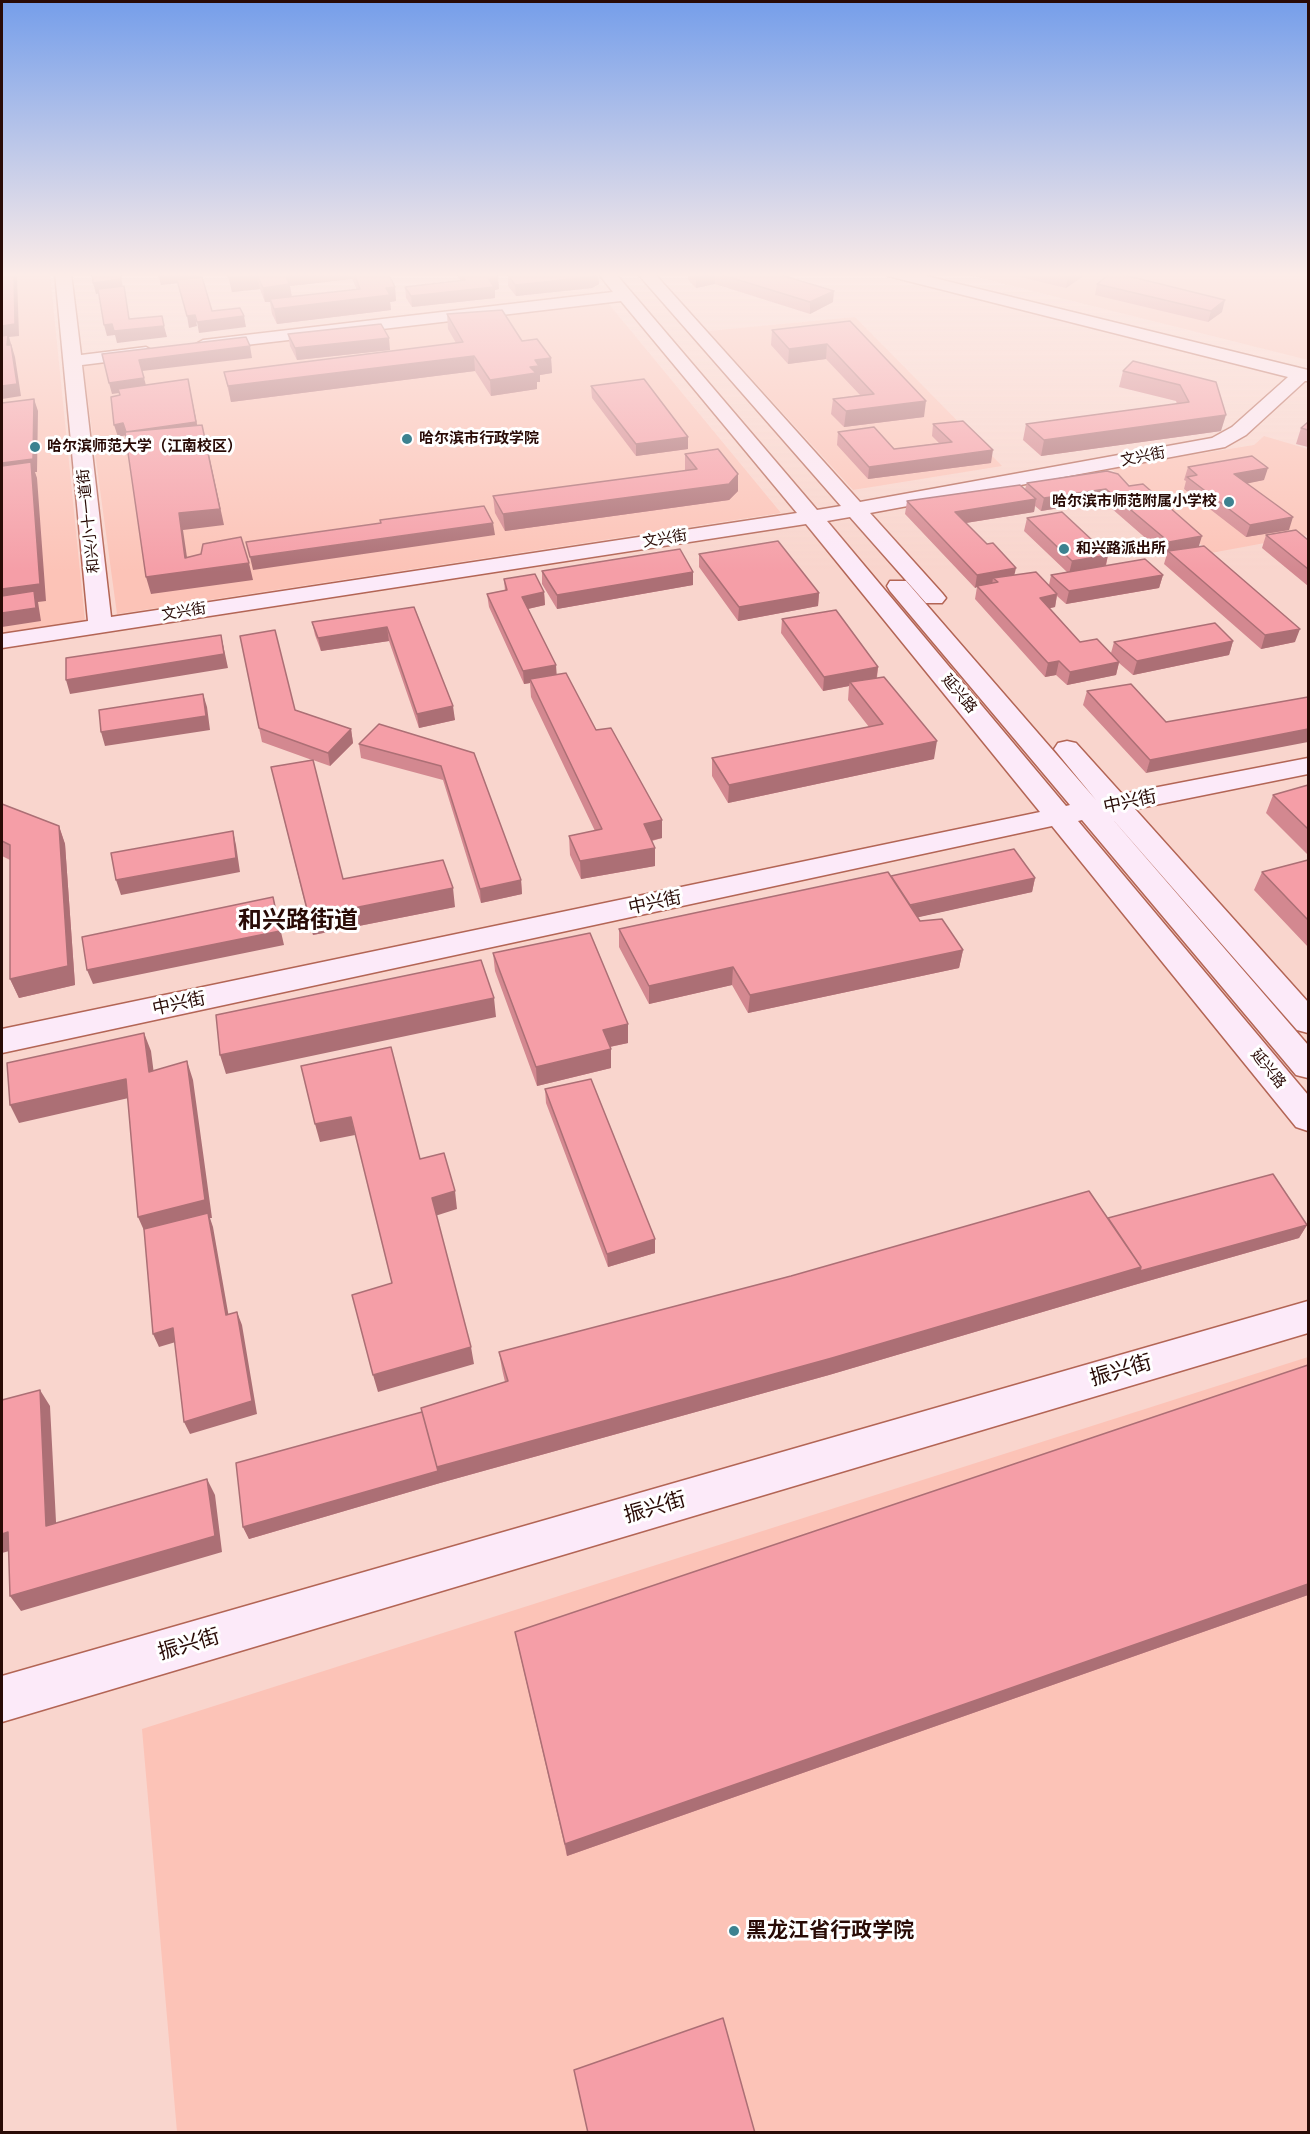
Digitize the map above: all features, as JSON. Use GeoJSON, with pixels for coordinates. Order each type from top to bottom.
{"type":"FeatureCollection","features":[{"type":"Feature","properties":{"kind":"street","name":"和兴小十一道街"},"geometry":{"type":"LineString","coordinates":[[73,373],[100,625]]}},
{"type":"Feature","properties":{"kind":"street","name":"延兴路"},"geometry":{"type":"LineString","coordinates":[[706,373],[835,513]]}},
{"type":"Feature","properties":{"kind":"street","name":"延兴路"},"geometry":{"type":"LineString","coordinates":[[724,373],[835,513],[1062,817],[1308,1118]]}},
{"type":"Feature","properties":{"kind":"street","name":"文兴街"},"geometry":{"type":"LineString","coordinates":[[2,641],[835,513],[1218,443],[1239,431],[1306,374]]}},
{"type":"Feature","properties":{"kind":"street"},"geometry":{"type":"LineString","coordinates":[[835,513],[1103,807],[1308,1022]]}},
{"type":"Feature","properties":{"kind":"street","name":"中兴街"},"geometry":{"type":"LineString","coordinates":[[2,1041],[1103,807],[1308,766]]}},
{"type":"Feature","properties":{"kind":"street"},"geometry":{"type":"LineString","coordinates":[[1103,807],[1308,1066]]}},
{"type":"Feature","properties":{"kind":"street","name":"振兴街"},"geometry":{"type":"LineString","coordinates":[[2,1699],[1308,1317]]}},
{"type":"Feature","properties":{"kind":"shaded area","name":"哈尔滨师范大学（江南校区）"},"geometry":{"type":"Polygon","coordinates":[[[2,373],[60,373],[85,621],[2,634],[2,373]]]}},
{"type":"Feature","properties":{"kind":"shaded area","name":"哈尔滨市行政学院"},"geometry":{"type":"Polygon","coordinates":[[[84,373],[665,373],[781,513],[117,614],[84,373]]]}},
{"type":"Feature","properties":{"kind":"shaded area"},"geometry":{"type":"Polygon","coordinates":[[[746,373],[910,373],[1002,466],[853,490],[746,373]]]}},
{"type":"Feature","properties":{"kind":"shaded area","name":"哈尔滨市师范附属小学校"},"geometry":{"type":"Polygon","coordinates":[[[1264,436],[1308,449],[1308,535],[1211,553],[1110,468],[1254,445],[1264,436]]]}},
{"type":"Feature","properties":{"kind":"shaded area","name":"黑龙江省行政学院"},"geometry":{"type":"Polygon","coordinates":[[[1308,1357],[1308,2132],[177,2132],[142,1729],[1308,1357]]]}},
{"type":"Feature","properties":{"kind":"building"},"geometry":{"type":"Polygon","coordinates":[[[2,373],[15,373],[17,384],[2,386],[2,373]]]}},
{"type":"Feature","properties":{"kind":"building"},"geometry":{"type":"Polygon","coordinates":[[[106,373],[142,373],[144,378],[109,383],[106,373]]]}},
{"type":"Feature","properties":{"kind":"building"},"geometry":{"type":"Polygon","coordinates":[[[224,373],[338,373],[228,386],[224,373]]]}},
{"type":"Feature","properties":{"kind":"building"},"geometry":{"type":"Polygon","coordinates":[[[485,373],[536,373],[490,380],[485,373]]]}},
{"type":"Feature","properties":{"kind":"building"},"geometry":{"type":"Polygon","coordinates":[[[854,373],[899,373],[926,401],[846,411],[833,399],[874,394],[854,373]]]}},
{"type":"Feature","properties":{"kind":"building"},"geometry":{"type":"Polygon","coordinates":[[[1129,373],[1179,373],[1216,382],[1226,415],[1044,440],[1026,424],[1189,402],[1180,385],[1129,373]]]}},
{"type":"Feature","properties":{"kind":"building"},"geometry":{"type":"Polygon","coordinates":[[[188,379],[196,422],[126,432],[123,423],[114,425],[111,397],[120,395],[118,389],[188,379]]]}},
{"type":"Feature","properties":{"kind":"building"},"geometry":{"type":"Polygon","coordinates":[[[644,379],[688,437],[636,444],[591,386],[644,379]]]}},
{"type":"Feature","properties":{"kind":"building"},"geometry":{"type":"Polygon","coordinates":[[[34,399],[33,459],[2,463],[2,403],[34,399]]]}},
{"type":"Feature","properties":{"kind":"building"},"geometry":{"type":"Polygon","coordinates":[[[963,421],[993,450],[869,467],[838,432],[874,427],[894,449],[952,442],[933,424],[963,421]]]}},
{"type":"Feature","properties":{"kind":"building"},"geometry":{"type":"Polygon","coordinates":[[[1308,422],[1308,430],[1301,428],[1308,422]]]}},
{"type":"Feature","properties":{"kind":"building"},"geometry":{"type":"Polygon","coordinates":[[[202,425],[220,509],[179,513],[185,558],[201,554],[203,544],[241,537],[249,563],[146,577],[125,432],[202,425]]]}},
{"type":"Feature","properties":{"kind":"building"},"geometry":{"type":"Polygon","coordinates":[[[718,449],[738,474],[729,484],[503,514],[493,496],[697,469],[685,454],[718,449]]]}},
{"type":"Feature","properties":{"kind":"building"},"geometry":{"type":"Polygon","coordinates":[[[1252,456],[1268,468],[1234,474],[1293,517],[1250,525],[1187,477],[1197,475],[1188,467],[1252,456]]]}},
{"type":"Feature","properties":{"kind":"building"},"geometry":{"type":"Polygon","coordinates":[[[31,462],[40,584],[2,589],[2,466],[31,462]]]}},
{"type":"Feature","properties":{"kind":"building"},"geometry":{"type":"Polygon","coordinates":[[[1107,471],[1118,474],[1129,486],[1143,484],[1202,536],[1169,542],[1106,489],[1044,498],[1027,483],[1107,471]]]}},
{"type":"Feature","properties":{"kind":"building"},"geometry":{"type":"Polygon","coordinates":[[[1020,485],[1036,499],[955,512],[987,544],[993,543],[1016,568],[977,575],[907,501],[1020,485]]]}},
{"type":"Feature","properties":{"kind":"building"},"geometry":{"type":"Polygon","coordinates":[[[484,506],[493,523],[250,557],[246,542],[381,523],[380,520],[484,506]]]}},
{"type":"Feature","properties":{"kind":"building"},"geometry":{"type":"Polygon","coordinates":[[[1062,512],[1108,555],[1072,561],[1027,518],[1062,512]]]}},
{"type":"Feature","properties":{"kind":"building"},"geometry":{"type":"Polygon","coordinates":[[[1296,530],[1308,540],[1308,569],[1266,535],[1296,530]]]}},
{"type":"Feature","properties":{"kind":"building"},"geometry":{"type":"Polygon","coordinates":[[[778,541],[819,593],[739,607],[699,554],[778,541]]]}},
{"type":"Feature","properties":{"kind":"building"},"geometry":{"type":"Polygon","coordinates":[[[1204,546],[1300,629],[1265,635],[1168,551],[1204,546]]]}},
{"type":"Feature","properties":{"kind":"building"},"geometry":{"type":"Polygon","coordinates":[[[680,549],[693,572],[557,595],[542,571],[680,549]]]}},
{"type":"Feature","properties":{"kind":"building"},"geometry":{"type":"Polygon","coordinates":[[[1145,559],[1163,575],[1069,591],[1051,575],[1145,559]]]}},
{"type":"Feature","properties":{"kind":"building"},"geometry":{"type":"Polygon","coordinates":[[[1036,572],[1057,594],[1040,598],[1080,642],[1097,639],[1119,662],[1070,672],[1059,661],[1048,663],[977,586],[998,582],[993,578],[1036,572]]]}},
{"type":"Feature","properties":{"kind":"building"},"geometry":{"type":"Polygon","coordinates":[[[535,574],[544,592],[522,597],[556,665],[523,671],[487,594],[507,590],[504,579],[535,574]]]}},
{"type":"Feature","properties":{"kind":"building"},"geometry":{"type":"Polygon","coordinates":[[[34,591],[36,608],[2,613],[2,596],[34,591]]]}},
{"type":"Feature","properties":{"kind":"building"},"geometry":{"type":"Polygon","coordinates":[[[414,607],[453,706],[417,714],[387,627],[318,638],[312,622],[414,607]]]}},
{"type":"Feature","properties":{"kind":"building"},"geometry":{"type":"Polygon","coordinates":[[[836,610],[878,667],[824,677],[782,619],[836,610]]]}},
{"type":"Feature","properties":{"kind":"building"},"geometry":{"type":"Polygon","coordinates":[[[1215,623],[1233,641],[1137,661],[1114,642],[1215,623]]]}},
{"type":"Feature","properties":{"kind":"building"},"geometry":{"type":"Polygon","coordinates":[[[275,630],[295,710],[351,729],[328,753],[259,728],[240,636],[275,630]]]}},
{"type":"Feature","properties":{"kind":"building"},"geometry":{"type":"Polygon","coordinates":[[[221,635],[224,654],[66,680],[66,658],[221,635]]]}},
{"type":"Feature","properties":{"kind":"building"},"geometry":{"type":"Polygon","coordinates":[[[566,673],[596,730],[611,728],[662,820],[644,824],[655,848],[580,861],[569,836],[602,829],[530,679],[566,673]]]}},
{"type":"Feature","properties":{"kind":"building"},"geometry":{"type":"Polygon","coordinates":[[[884,677],[937,741],[729,785],[712,758],[883,724],[850,682],[884,677]]]}},
{"type":"Feature","properties":{"kind":"building"},"geometry":{"type":"Polygon","coordinates":[[[1131,684],[1166,722],[1308,697],[1308,729],[1150,760],[1087,691],[1131,684]]]}},
{"type":"Feature","properties":{"kind":"building"},"geometry":{"type":"Polygon","coordinates":[[[203,694],[206,716],[101,732],[99,710],[203,694]]]}},
{"type":"Feature","properties":{"kind":"building"},"geometry":{"type":"Polygon","coordinates":[[[379,724],[474,753],[521,880],[480,889],[441,766],[359,744],[379,724]]]}},
{"type":"Feature","properties":{"kind":"building"},"geometry":{"type":"Polygon","coordinates":[[[313,760],[343,879],[443,860],[453,888],[309,917],[271,767],[313,760]]]}},
{"type":"Feature","properties":{"kind":"building"},"geometry":{"type":"Polygon","coordinates":[[[1308,785],[1308,829],[1273,795],[1308,785]]]}},
{"type":"Feature","properties":{"kind":"building"},"geometry":{"type":"Polygon","coordinates":[[[2,804],[59,826],[68,966],[10,979],[10,845],[2,841],[2,804]]]}},
{"type":"Feature","properties":{"kind":"building"},"geometry":{"type":"Polygon","coordinates":[[[233,831],[236,858],[116,880],[111,853],[233,831]]]}},
{"type":"Feature","properties":{"kind":"building"},"geometry":{"type":"Polygon","coordinates":[[[1014,849],[1035,878],[910,905],[891,876],[1014,849]]]}},
{"type":"Feature","properties":{"kind":"building"},"geometry":{"type":"Polygon","coordinates":[[[1308,860],[1308,920],[1262,872],[1308,860]]]}},
{"type":"Feature","properties":{"kind":"building"},"geometry":{"type":"Polygon","coordinates":[[[888,872],[920,921],[942,919],[963,950],[750,995],[733,967],[649,986],[619,929],[888,872]]]}},
{"type":"Feature","properties":{"kind":"building"},"geometry":{"type":"Polygon","coordinates":[[[273,897],[280,931],[87,970],[82,937],[273,897]]]}},
{"type":"Feature","properties":{"kind":"building"},"geometry":{"type":"Polygon","coordinates":[[[590,933],[628,1024],[603,1030],[611,1049],[536,1067],[493,953],[590,933]]]}},
{"type":"Feature","properties":{"kind":"building"},"geometry":{"type":"Polygon","coordinates":[[[481,960],[494,998],[220,1055],[216,1015],[481,960]]]}},
{"type":"Feature","properties":{"kind":"building"},"geometry":{"type":"Polygon","coordinates":[[[144,1033],[149,1072],[187,1061],[205,1200],[138,1217],[126,1079],[10,1105],[7,1063],[144,1033]]]}},
{"type":"Feature","properties":{"kind":"building"},"geometry":{"type":"Polygon","coordinates":[[[391,1047],[420,1159],[444,1153],[455,1191],[432,1198],[471,1347],[373,1375],[352,1295],[392,1283],[351,1117],[315,1124],[301,1066],[391,1047]]]}},
{"type":"Feature","properties":{"kind":"building"},"geometry":{"type":"Polygon","coordinates":[[[591,1079],[655,1239],[607,1254],[545,1089],[591,1079]]]}},
{"type":"Feature","properties":{"kind":"building"},"geometry":{"type":"Polygon","coordinates":[[[1273,1174],[1307,1225],[1140,1271],[1141,1267],[1108,1218],[1273,1174]]]}},
{"type":"Feature","properties":{"kind":"building"},"geometry":{"type":"Polygon","coordinates":[[[1089,1191],[1141,1267],[832,1358],[437,1467],[421,1408],[508,1381],[499,1352],[791,1276],[1089,1191]]]}},
{"type":"Feature","properties":{"kind":"building"},"geometry":{"type":"Polygon","coordinates":[[[208,1213],[226,1315],[237,1312],[252,1401],[184,1422],[173,1328],[153,1334],[144,1229],[208,1213]]]}},
{"type":"Feature","properties":{"kind":"building"},"geometry":{"type":"Polygon","coordinates":[[[1308,1365],[1308,1584],[565,1844],[515,1632],[1308,1365]]]}},
{"type":"Feature","properties":{"kind":"building"},"geometry":{"type":"Polygon","coordinates":[[[40,1390],[46,1526],[207,1479],[215,1536],[10,1596],[8,1532],[2,1534],[2,1400],[40,1390]]]}},
{"type":"Feature","properties":{"kind":"building"},"geometry":{"type":"Polygon","coordinates":[[[422,1412],[438,1471],[243,1527],[236,1463],[422,1412]]]}},
{"type":"Feature","properties":{"kind":"building"},"geometry":{"type":"Polygon","coordinates":[[[723,2018],[755,2133],[588,2133],[574,2070],[723,2018]]]}},
{"type":"Feature","properties":{"kind":"place","name":"哈尔滨市行政学院"},"geometry":{"type":"Point","coordinates":[407,439]}},
{"type":"Feature","properties":{"kind":"place","name":"哈尔滨师范大学（江南校区）"},"geometry":{"type":"Point","coordinates":[35,447]}},
{"type":"Feature","properties":{"kind":"place","name":"哈尔滨市师范附属小学校"},"geometry":{"type":"Point","coordinates":[1229,502]}},
{"type":"Feature","properties":{"kind":"place","name":"和兴路派出所"},"geometry":{"type":"Point","coordinates":[1064,549]}},
{"type":"Feature","properties":{"kind":"place","name":"黑龙江省行政学院"},"geometry":{"type":"Point","coordinates":[734,1931]}},
{"type":"Feature","properties":{"kind":"district","name":"和兴路街道"},"geometry":{"type":"Point","coordinates":[298,921]}}]}
